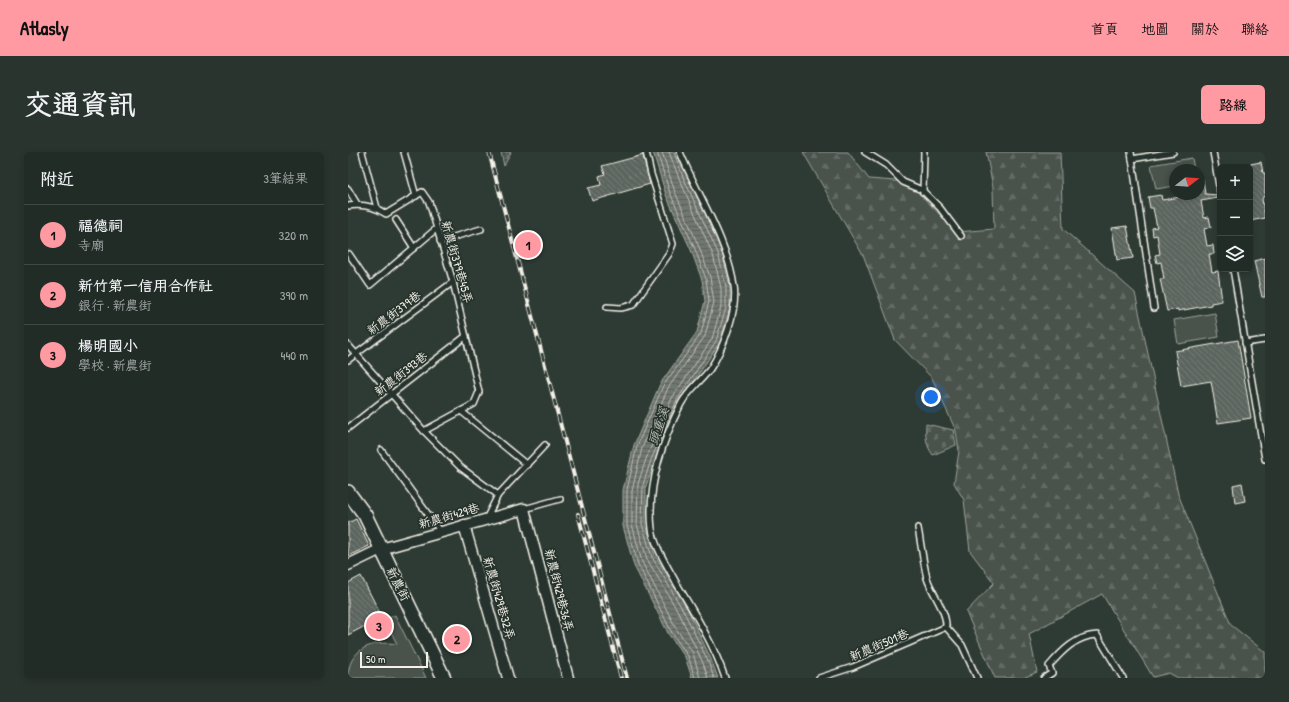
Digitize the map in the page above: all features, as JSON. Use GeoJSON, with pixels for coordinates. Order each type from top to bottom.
{"type":"FeatureCollection","features":[{"type":"Feature","properties":{"kind":"street","name":"新農街"},"geometry":{"type":"LineString","coordinates":[[348,492],[365,515],[444,678]]}},
{"type":"Feature","properties":{"kind":"street","name":"新農街429巷"},"geometry":{"type":"LineString","coordinates":[[348,565],[381,549],[524,509]]}},
{"type":"Feature","properties":{"kind":"street","name":"新農街429巷36弄"},"geometry":{"type":"LineString","coordinates":[[524,509],[568,678]]}},
{"type":"Feature","properties":{"kind":"street","name":"新農街429巷32弄"},"geometry":{"type":"LineString","coordinates":[[464,525],[508,678]]}},
{"type":"Feature","properties":{"kind":"lane"},"geometry":{"type":"LineString","coordinates":[[362,152],[377,208]]}},
{"type":"Feature","properties":{"kind":"lane"},"geometry":{"type":"LineString","coordinates":[[348,206],[357,204],[377,208],[386,214],[416,196],[404,152]]}},
{"type":"Feature","properties":{"kind":"lane"},"geometry":{"type":"LineString","coordinates":[[607,307],[621,308],[633,306],[669,254],[673,244],[651,174],[646,152]]}},
{"type":"Feature","properties":{"kind":"lane"},"geometry":{"type":"LineString","coordinates":[[680,152],[724,249],[735,287],[731,320],[722,347],[709,369],[682,403],[658,462],[652,493],[652,530],[662,556],[697,618],[725,678]]}},
{"type":"Feature","properties":{"kind":"lane"},"geometry":{"type":"LineString","coordinates":[[866,152],[886,166],[903,182],[923,192],[940,208],[961,236]]}},
{"type":"Feature","properties":{"kind":"lane"},"geometry":{"type":"LineString","coordinates":[[923,192],[925,177],[924,152]]}},
{"type":"Feature","properties":{"kind":"lane"},"geometry":{"type":"LineString","coordinates":[[1131,152],[1154,308]]}},
{"type":"Feature","properties":{"kind":"lane"},"geometry":{"type":"LineString","coordinates":[[1132,159],[1173,152]]}},
{"type":"Feature","properties":{"kind":"lane"},"geometry":{"type":"LineString","coordinates":[[1213,152],[1217,175]]}},
{"type":"Feature","properties":{"kind":"lane"},"geometry":{"type":"LineString","coordinates":[[348,189],[357,204]]}},
{"type":"Feature","properties":{"kind":"lane","name":"新農街379巷45弄"},"geometry":{"type":"LineString","coordinates":[[416,196],[422,192],[429,202],[453,282],[480,392],[474,404],[424,431]]}},
{"type":"Feature","properties":{"kind":"lane"},"geometry":{"type":"LineString","coordinates":[[396,220],[414,248]]}},
{"type":"Feature","properties":{"kind":"lane"},"geometry":{"type":"LineString","coordinates":[[349,254],[370,285],[436,229]]}},
{"type":"Feature","properties":{"kind":"lane"},"geometry":{"type":"LineString","coordinates":[[440,241],[481,229]]}},
{"type":"Feature","properties":{"kind":"lane"},"geometry":{"type":"LineString","coordinates":[[1233,272],[1265,459]]}},
{"type":"Feature","properties":{"kind":"lane","name":"新農街379巷"},"geometry":{"type":"LineString","coordinates":[[348,360],[453,282]]}},
{"type":"Feature","properties":{"kind":"lane","name":"新農街393巷"},"geometry":{"type":"LineString","coordinates":[[348,428],[466,336]]}},
{"type":"Feature","properties":{"kind":"lane"},"geometry":{"type":"LineString","coordinates":[[1245,343],[1265,340]]}},
{"type":"Feature","properties":{"kind":"lane"},"geometry":{"type":"LineString","coordinates":[[348,345],[424,431],[460,467],[498,495]]}},
{"type":"Feature","properties":{"kind":"lane"},"geometry":{"type":"LineString","coordinates":[[461,411],[527,465]]}},
{"type":"Feature","properties":{"kind":"lane"},"geometry":{"type":"LineString","coordinates":[[486,519],[498,495],[545,445]]}},
{"type":"Feature","properties":{"kind":"lane"},"geometry":{"type":"LineString","coordinates":[[381,450],[441,532]]}},
{"type":"Feature","properties":{"kind":"lane"},"geometry":{"type":"LineString","coordinates":[[524,509],[560,499]]}},
{"type":"Feature","properties":{"kind":"lane"},"geometry":{"type":"LineString","coordinates":[[918,528],[927,577],[933,594],[947,618],[946,627],[962,645],[977,678]]}},
{"type":"Feature","properties":{"kind":"lane","name":"新農街501巷"},"geometry":{"type":"LineString","coordinates":[[819,678],[853,667],[946,627]]}},
{"type":"Feature","properties":{"kind":"lane"},"geometry":{"type":"LineString","coordinates":[[1044,678],[1052,673],[1049,666],[1061,653],[1077,640],[1093,635],[1097,635],[1123,678]]}},
{"type":"Feature","properties":{"kind":"green space"},"geometry":{"type":"Polygon","coordinates":[[[501,152],[511,152],[504,166],[501,152]]]}},
{"type":"Feature","properties":{"kind":"green space"},"geometry":{"type":"Polygon","coordinates":[[[803,152],[848,152],[869,179],[908,182],[957,232],[994,229],[993,187],[986,152],[1060,152],[1063,229],[1135,293],[1178,494],[1231,625],[1265,652],[1265,678],[1178,678],[1169,673],[1153,677],[1102,594],[1029,634],[1037,672],[1023,678],[995,678],[966,612],[994,583],[970,551],[964,500],[954,483],[959,451],[956,431],[932,378],[895,340],[864,257],[803,152]]]}},
{"type":"Feature","properties":{"kind":"green space"},"geometry":{"type":"Polygon","coordinates":[[[1192,158],[1193,164],[1169,164],[1169,187],[1156,189],[1151,165],[1192,158]]]}},
{"type":"Feature","properties":{"kind":"green space"},"geometry":{"type":"Polygon","coordinates":[[[1215,313],[1219,337],[1178,344],[1174,320],[1215,313]]]}},
{"type":"Feature","properties":{"kind":"green space"},"geometry":{"type":"Polygon","coordinates":[[[926,424],[953,430],[956,445],[933,455],[926,441],[926,424]]]}},
{"type":"Feature","properties":{"kind":"green space"},"geometry":{"type":"Polygon","coordinates":[[[395,615],[426,678],[348,678],[349,668],[357,653],[371,645],[388,643],[397,644],[385,620],[395,615]]]}},
{"type":"Feature","properties":{"kind":"water","name":"頭重溪"},"geometry":{"type":"Polygon","coordinates":[[[653,152],[678,152],[722,252],[730,287],[730,308],[720,342],[680,402],[646,486],[646,524],[655,555],[688,610],[711,659],[718,678],[692,678],[685,657],[669,635],[634,566],[623,526],[623,490],[634,445],[660,384],[697,332],[705,301],[702,280],[691,250],[666,195],[653,152]]]}},
{"type":"Feature","properties":{"kind":"building"},"geometry":{"type":"Polygon","coordinates":[[[643,155],[650,184],[592,201],[588,188],[601,185],[599,176],[605,174],[602,166],[643,155]]]}},
{"type":"Feature","properties":{"kind":"building"},"geometry":{"type":"Polygon","coordinates":[[[1261,162],[1263,173],[1265,173],[1265,194],[1262,199],[1265,218],[1253,220],[1253,164],[1250,164],[1261,162]]]}},
{"type":"Feature","properties":{"kind":"building"},"geometry":{"type":"Polygon","coordinates":[[[1205,194],[1217,195],[1217,198],[1201,201],[1204,218],[1209,217],[1211,227],[1204,229],[1207,246],[1213,245],[1214,254],[1209,254],[1212,272],[1218,272],[1222,301],[1211,303],[1211,305],[1178,311],[1178,309],[1167,311],[1160,279],[1164,279],[1161,262],[1157,263],[1155,255],[1160,254],[1157,235],[1153,236],[1152,228],[1157,227],[1153,208],[1150,208],[1148,197],[1161,195],[1162,200],[1205,200],[1205,194]]]}},
{"type":"Feature","properties":{"kind":"building"},"geometry":{"type":"Polygon","coordinates":[[[1127,226],[1133,258],[1117,260],[1112,228],[1127,226]]]}},
{"type":"Feature","properties":{"kind":"building"},"geometry":{"type":"Polygon","coordinates":[[[1265,258],[1265,297],[1262,297],[1254,261],[1265,258]]]}},
{"type":"Feature","properties":{"kind":"building"},"geometry":{"type":"Polygon","coordinates":[[[1238,340],[1251,418],[1218,423],[1211,381],[1181,386],[1175,351],[1238,340]]]}},
{"type":"Feature","properties":{"kind":"building"},"geometry":{"type":"Polygon","coordinates":[[[1242,483],[1245,501],[1235,503],[1233,485],[1242,483]]]}},
{"type":"Feature","properties":{"kind":"building"},"geometry":{"type":"Polygon","coordinates":[[[356,519],[369,546],[348,556],[348,523],[356,519]]]}},
{"type":"Feature","properties":{"kind":"building"},"geometry":{"type":"Polygon","coordinates":[[[361,576],[382,617],[348,635],[348,583],[361,576]]]}},
{"type":"Feature","properties":{"kind":"railway"},"geometry":{"type":"LineString","coordinates":[[489,152],[627,678]]}},
{"type":"Feature","properties":{"kind":"railway"},"geometry":{"type":"LineString","coordinates":[[578,514],[621,678]]}},
{"type":"Feature","properties":{"kind":"place","name":"福德祠"},"geometry":{"type":"Point","coordinates":[528,245]}},
{"type":"Feature","properties":{"kind":"place","name":"楊明國小"},"geometry":{"type":"Point","coordinates":[379,626]}},
{"type":"Feature","properties":{"kind":"place","name":"新竹第一信用合作社"},"geometry":{"type":"Point","coordinates":[457,639]}}]}
